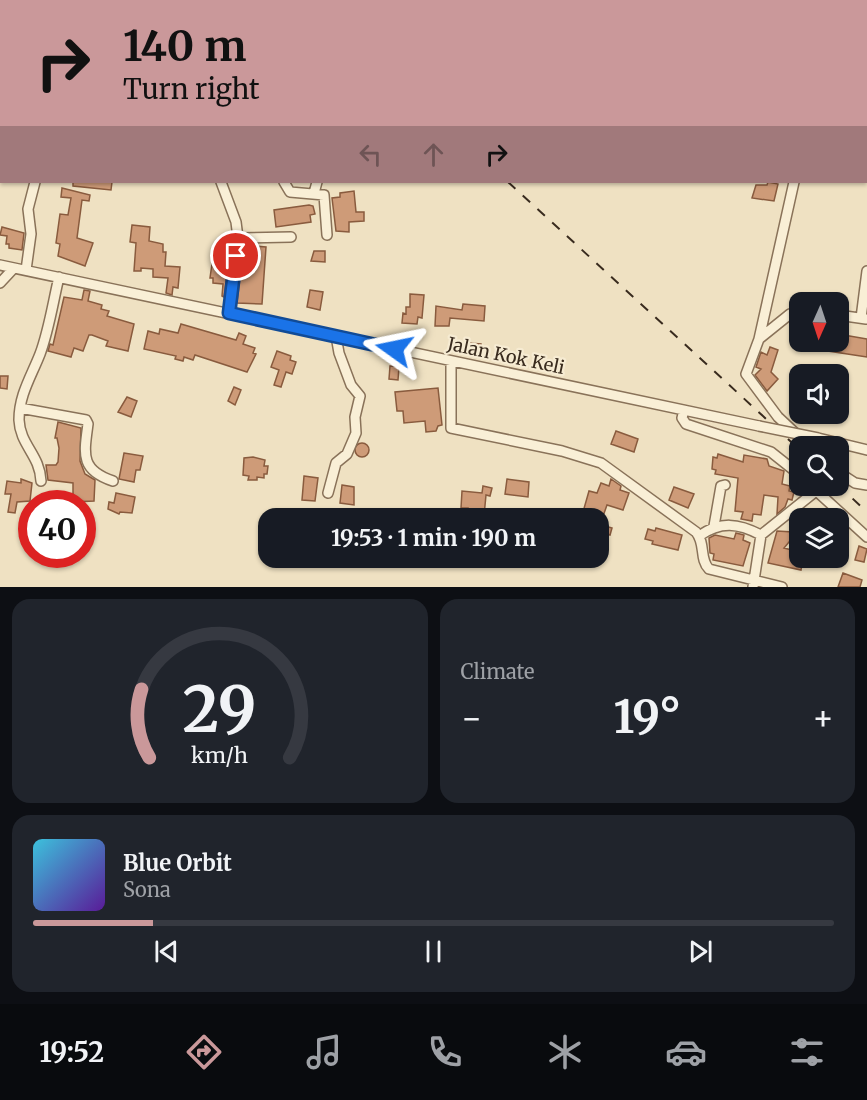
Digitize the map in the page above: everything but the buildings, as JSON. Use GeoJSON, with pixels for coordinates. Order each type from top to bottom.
{"type":"FeatureCollection","features":[{"type":"Feature","properties":{"kind":"street"},"geometry":{"type":"LineString","coordinates":[[26,270],[31,234],[28,208],[35,183]]}},
{"type":"Feature","properties":{"kind":"street"},"geometry":{"type":"LineString","coordinates":[[221,183],[236,222],[238,238],[229,313]]}},
{"type":"Feature","properties":{"kind":"street"},"geometry":{"type":"LineString","coordinates":[[285,183],[290,192],[314,193],[326,198],[327,235]]}},
{"type":"Feature","properties":{"kind":"street"},"geometry":{"type":"LineString","coordinates":[[314,193],[317,183]]}},
{"type":"Feature","properties":{"kind":"street"},"geometry":{"type":"LineString","coordinates":[[794,183],[759,339],[746,374],[777,417],[798,436]]}},
{"type":"Feature","properties":{"kind":"street"},"geometry":{"type":"LineString","coordinates":[[238,238],[291,237]]}},
{"type":"Feature","properties":{"kind":"street","name":"Jalan Kok Keli"},"geometry":{"type":"LineString","coordinates":[[0,265],[867,450]]}},
{"type":"Feature","properties":{"kind":"street"},"geometry":{"type":"LineString","coordinates":[[0,283],[14,268]]}},
{"type":"Feature","properties":{"kind":"street"},"geometry":{"type":"LineString","coordinates":[[849,317],[864,319],[867,271]]}},
{"type":"Feature","properties":{"kind":"street"},"geometry":{"type":"LineString","coordinates":[[41,480],[39,464],[21,434],[20,408],[23,390],[40,353],[58,277]]}},
{"type":"Feature","properties":{"kind":"street"},"geometry":{"type":"LineString","coordinates":[[759,339],[789,315]]}},
{"type":"Feature","properties":{"kind":"street"},"geometry":{"type":"LineString","coordinates":[[328,493],[336,464],[347,454],[356,433],[355,415],[360,396],[351,385],[339,353],[336,336]]}},
{"type":"Feature","properties":{"kind":"street"},"geometry":{"type":"LineString","coordinates":[[451,361],[451,428],[601,463],[699,536],[704,546],[704,562],[709,569],[755,584],[782,587]]}},
{"type":"Feature","properties":{"kind":"street"},"geometry":{"type":"LineString","coordinates":[[20,408],[86,420],[88,424],[84,442],[87,463],[96,474],[113,481]]}},
{"type":"Feature","properties":{"kind":"street"},"geometry":{"type":"LineString","coordinates":[[684,410],[682,418],[686,424],[771,452],[789,466]]}},
{"type":"Feature","properties":{"kind":"street"},"geometry":{"type":"LineString","coordinates":[[849,479],[855,483],[867,485]]}},
{"type":"Feature","properties":{"kind":"street"},"geometry":{"type":"LineString","coordinates":[[714,526],[720,486],[725,485]]}},
{"type":"Feature","properties":{"kind":"street"},"geometry":{"type":"LineString","coordinates":[[755,584],[760,535],[804,496]]}},
{"type":"Feature","properties":{"kind":"street"},"geometry":{"type":"LineString","coordinates":[[822,496],[867,537]]}},
{"type":"Feature","properties":{"kind":"street"},"geometry":{"type":"LineString","coordinates":[[699,536],[714,526],[739,525],[760,535]]}},
{"type":"Feature","properties":{"kind":"railway"},"geometry":{"type":"LineString","coordinates":[[509,183],[789,440]]}},
{"type":"Feature","properties":{"kind":"railway"},"geometry":{"type":"LineString","coordinates":[[849,495],[867,512]]}},
{"type":"Feature","properties":{"kind":"route"},"geometry":{"type":"LineString","coordinates":[[236,256],[229,313],[394,349]]}}]}
